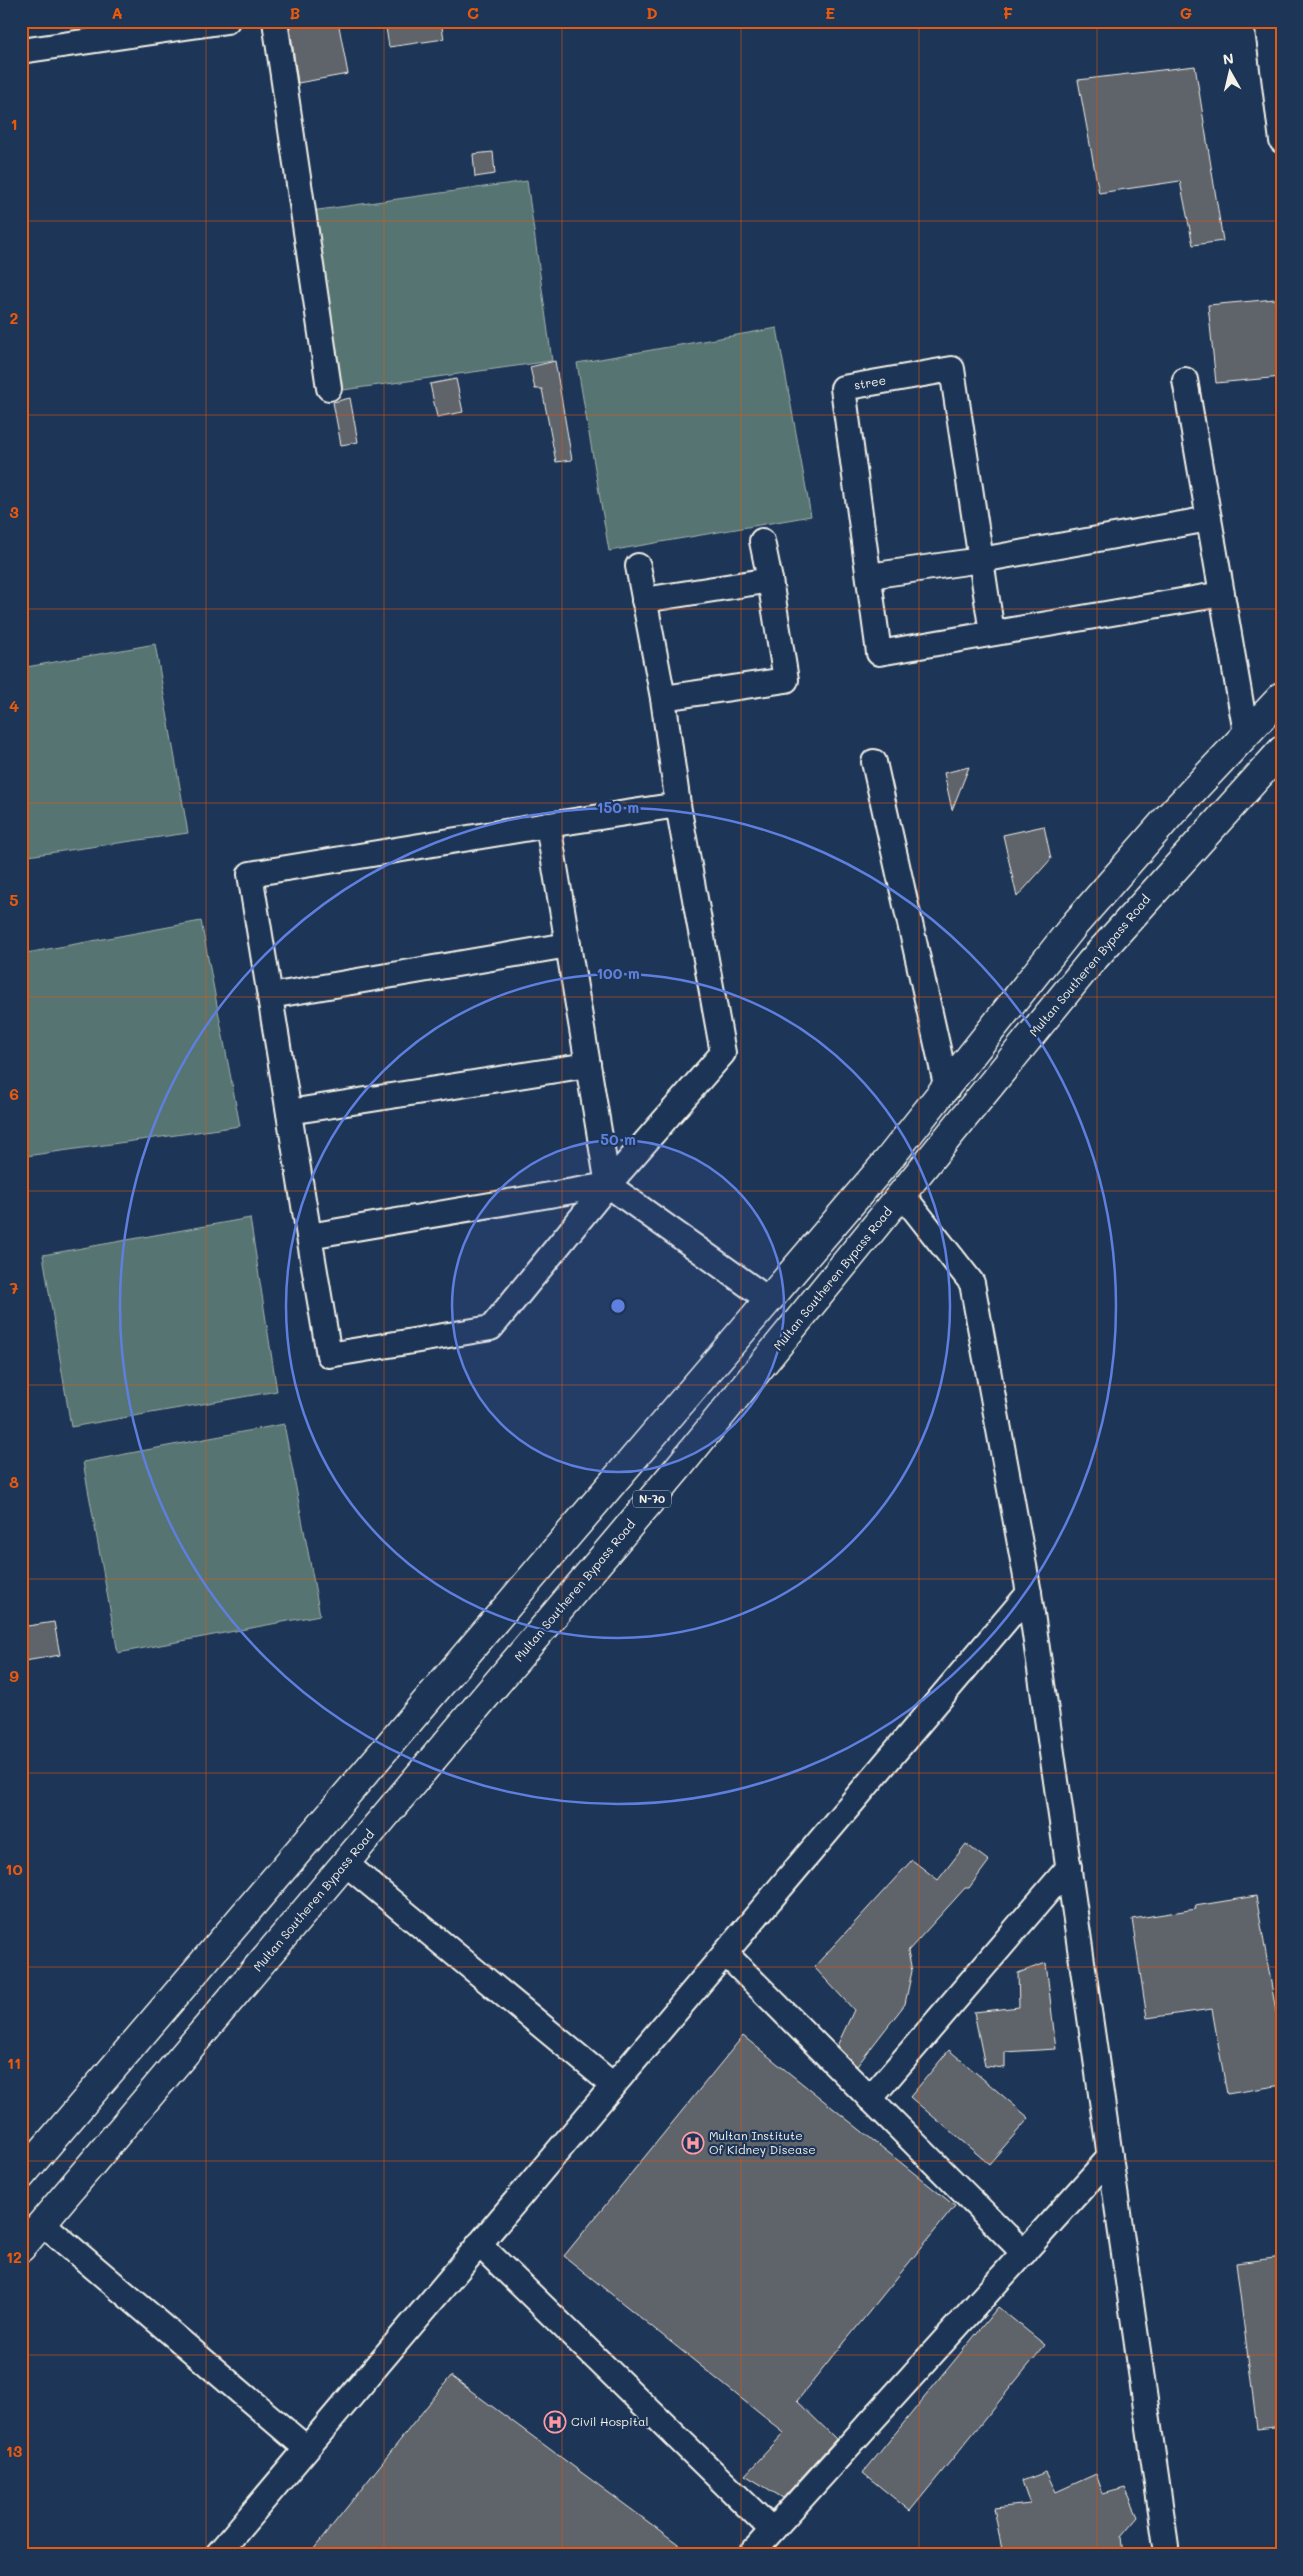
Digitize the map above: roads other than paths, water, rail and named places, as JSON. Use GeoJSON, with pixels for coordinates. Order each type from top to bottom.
{"type":"FeatureCollection","features":[{"type":"Feature","properties":{"kind":"highway"},"geometry":{"type":"LineString","coordinates":[[21,2176],[947,1089],[1076,924],[1170,815],[1282,696]]}},
{"type":"Feature","properties":{"kind":"highway","name":"Multan Southeren Bypass Road"},"geometry":{"type":"LineString","coordinates":[[21,2248],[678,1468],[1090,963],[1282,750]]}},
{"type":"Feature","properties":{"kind":"street"},"geometry":{"type":"LineString","coordinates":[[21,51],[227,21]]}},
{"type":"Feature","properties":{"kind":"street"},"geometry":{"type":"LineString","coordinates":[[275,21],[329,388]]}},
{"type":"Feature","properties":{"kind":"street"},"geometry":{"type":"LineString","coordinates":[[1267,21],[1282,140]]}},
{"type":"Feature","properties":{"kind":"street","name":"stree"},"geometry":{"type":"LineString","coordinates":[[992,633],[952,369],[843,388],[879,653],[1222,594]]}},
{"type":"Feature","properties":{"kind":"street"},"geometry":{"type":"LineString","coordinates":[[1185,380],[1246,734]]}},
{"type":"Feature","properties":{"kind":"street"},"geometry":{"type":"LineString","coordinates":[[868,576],[981,560],[1209,519]]}},
{"type":"Feature","properties":{"kind":"street"},"geometry":{"type":"LineString","coordinates":[[663,698],[786,680],[762,541]]}},
{"type":"Feature","properties":{"kind":"street"},"geometry":{"type":"LineString","coordinates":[[638,566],[663,698],[678,805],[723,1053],[608,1185],[492,1328],[329,1355],[250,874],[678,805]]}},
{"type":"Feature","properties":{"kind":"street"},"geometry":{"type":"LineString","coordinates":[[644,600],[770,580]]}},
{"type":"Feature","properties":{"kind":"street"},"geometry":{"type":"LineString","coordinates":[[874,762],[947,1089]]}},
{"type":"Feature","properties":{"kind":"street"},"geometry":{"type":"LineString","coordinates":[[548,825],[608,1185],[769,1300]]}},
{"type":"Feature","properties":{"kind":"street"},"geometry":{"type":"LineString","coordinates":[[270,996],[568,945]]}},
{"type":"Feature","properties":{"kind":"street"},"geometry":{"type":"LineString","coordinates":[[289,1112],[588,1065]]}},
{"type":"Feature","properties":{"kind":"street"},"geometry":{"type":"LineString","coordinates":[[309,1236],[608,1185]]}},
{"type":"Feature","properties":{"kind":"street"},"geometry":{"type":"LineString","coordinates":[[902,1194],[972,1283],[1029,1593],[1166,2546]]}},
{"type":"Feature","properties":{"kind":"street"},"geometry":{"type":"LineString","coordinates":[[217,2555],[1029,1593]]}},
{"type":"Feature","properties":{"kind":"street"},"geometry":{"type":"LineString","coordinates":[[345,1863],[613,2085]]}},
{"type":"Feature","properties":{"kind":"street"},"geometry":{"type":"LineString","coordinates":[[870,2099],[1069,1867]]}},
{"type":"Feature","properties":{"kind":"street"},"geometry":{"type":"LineString","coordinates":[[725,1953],[1024,2253]]}},
{"type":"Feature","properties":{"kind":"street"},"geometry":{"type":"LineString","coordinates":[[750,2555],[1110,2157]]}},
{"type":"Feature","properties":{"kind":"street"},"geometry":{"type":"LineString","coordinates":[[42,2223],[306,2448]]}},
{"type":"Feature","properties":{"kind":"street"},"geometry":{"type":"LineString","coordinates":[[479,2244],[772,2530]]}},
{"type":"Feature","properties":{"kind":"place","name":"Multan Institute Of Kidney Disease"},"geometry":{"type":"Point","coordinates":[693,2143]}},
{"type":"Feature","properties":{"kind":"place","name":"Civil Hospital"},"geometry":{"type":"Point","coordinates":[555,2422]}}]}
